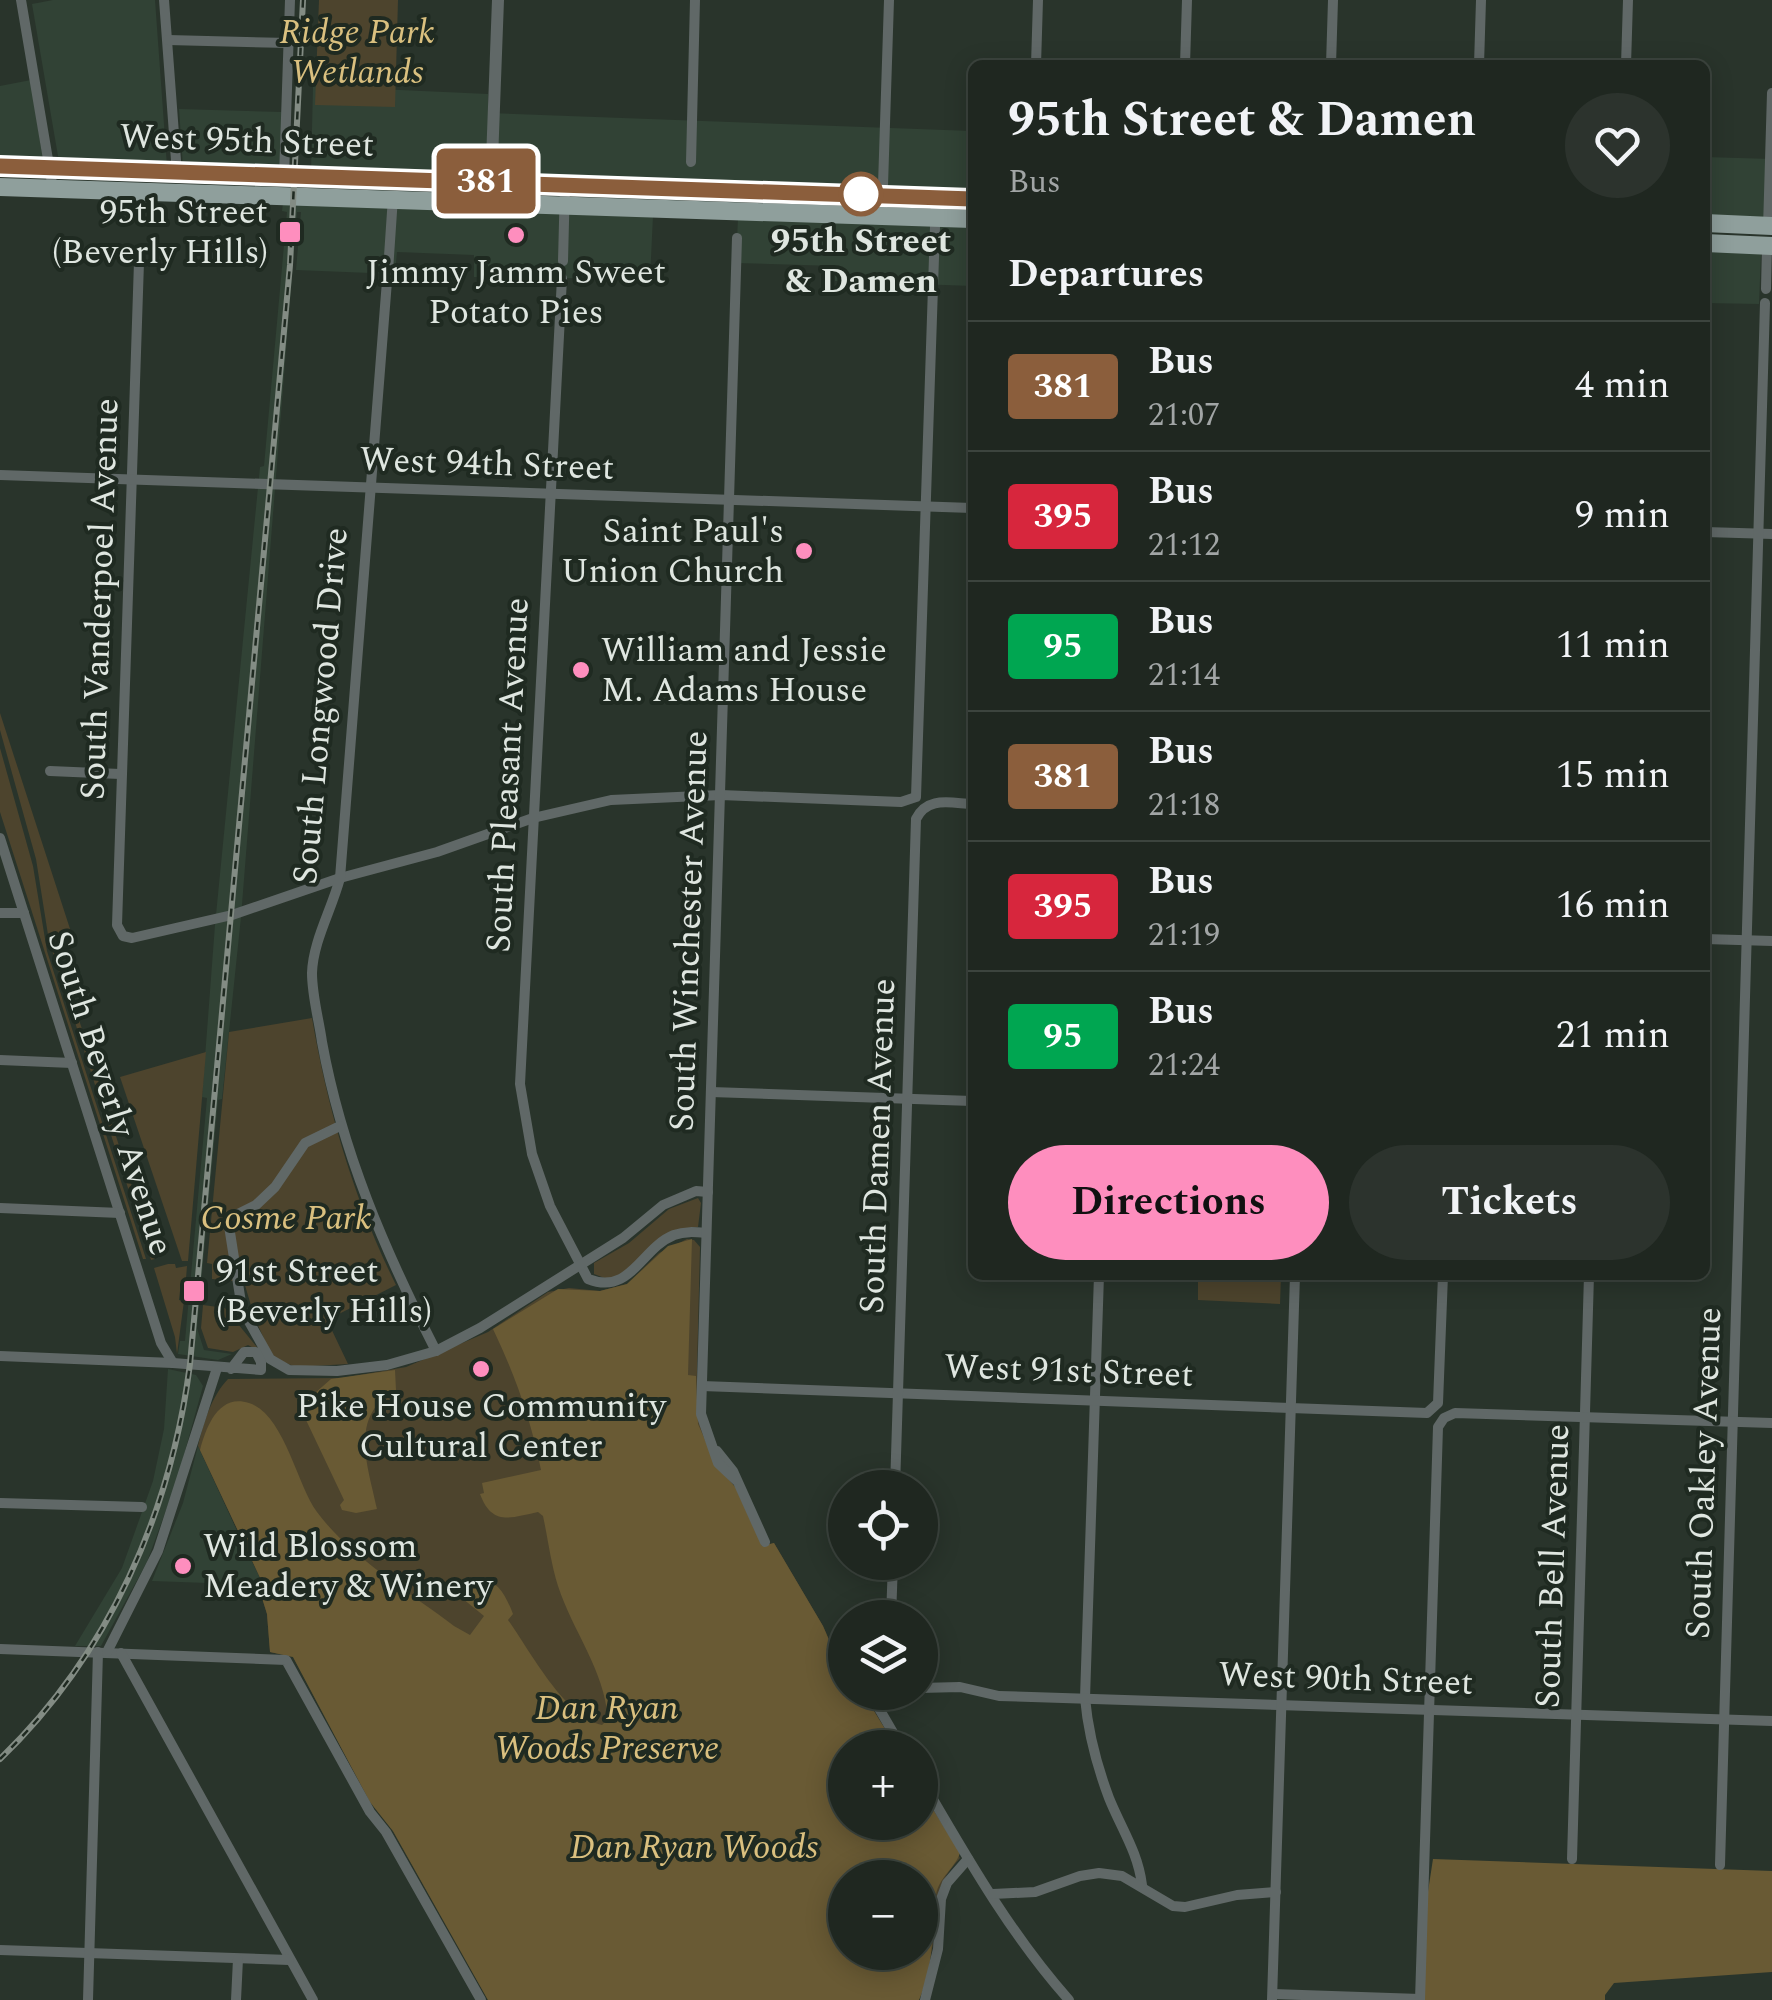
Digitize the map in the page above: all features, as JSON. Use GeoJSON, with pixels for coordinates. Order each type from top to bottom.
{"type":"FeatureCollection","features":[{"type":"Feature","properties":{"kind":"main road","name":"West 95th Street"},"geometry":{"type":"LineString","coordinates":[[0,166],[968,198]]}},
{"type":"Feature","properties":{"kind":"main road","name":"West 95th Street"},"geometry":{"type":"LineString","coordinates":[[0,187],[968,219]]}},
{"type":"Feature","properties":{"kind":"main road"},"geometry":{"type":"LineString","coordinates":[[1710,224],[1770,226]]}},
{"type":"Feature","properties":{"kind":"main road"},"geometry":{"type":"LineString","coordinates":[[1710,244],[1770,246]]}},
{"type":"Feature","properties":{"kind":"street"},"geometry":{"type":"LineString","coordinates":[[21,0],[53,189]]}},
{"type":"Feature","properties":{"kind":"street"},"geometry":{"type":"LineString","coordinates":[[164,0],[176,194]]}},
{"type":"Feature","properties":{"kind":"street"},"geometry":{"type":"LineString","coordinates":[[282,198],[290,0]]}},
{"type":"Feature","properties":{"kind":"street"},"geometry":{"type":"LineString","coordinates":[[490,204],[498,0]]}},
{"type":"Feature","properties":{"kind":"street"},"geometry":{"type":"LineString","coordinates":[[690,162],[695,0]]}},
{"type":"Feature","properties":{"kind":"street"},"geometry":{"type":"LineString","coordinates":[[882,216],[889,0]]}},
{"type":"Feature","properties":{"kind":"street"},"geometry":{"type":"LineString","coordinates":[[1036,60],[1038,0]]}},
{"type":"Feature","properties":{"kind":"street"},"geometry":{"type":"LineString","coordinates":[[1185,60],[1187,0]]}},
{"type":"Feature","properties":{"kind":"street"},"geometry":{"type":"LineString","coordinates":[[1332,60],[1334,0]]}},
{"type":"Feature","properties":{"kind":"street"},"geometry":{"type":"LineString","coordinates":[[1479,60],[1481,0]]}},
{"type":"Feature","properties":{"kind":"street"},"geometry":{"type":"LineString","coordinates":[[1626,60],[1628,0]]}},
{"type":"Feature","properties":{"kind":"street"},"geometry":{"type":"LineString","coordinates":[[168,40],[289,43]]}},
{"type":"Feature","properties":{"kind":"street"},"geometry":{"type":"LineString","coordinates":[[1766,289],[1772,93]]}},
{"type":"Feature","properties":{"kind":"street","name":"South Longwood Drive"},"geometry":{"type":"LineString","coordinates":[[395,178],[340,878],[315,951],[312,974],[340,1126],[376,1226],[436,1350]]}},
{"type":"Feature","properties":{"kind":"street"},"geometry":{"type":"LineString","coordinates":[[563,262],[565,184]]}},
{"type":"Feature","properties":{"kind":"street","name":"South Damen Avenue"},"geometry":{"type":"LineString","coordinates":[[896,1470],[936,197]]}},
{"type":"Feature","properties":{"kind":"street","name":"South Winchester Avenue"},"geometry":{"type":"LineString","coordinates":[[702,1386],[737,238]]}},
{"type":"Feature","properties":{"kind":"street","name":"South Vanderpoel Avenue"},"geometry":{"type":"LineString","coordinates":[[140,262],[116,925],[123,936],[143,937],[226,917],[340,878]]}},
{"type":"Feature","properties":{"kind":"street","name":"South Pleasant Avenue"},"geometry":{"type":"LineString","coordinates":[[562,278],[532,818],[522,1105],[532,1154],[550,1206],[579,1266]]}},
{"type":"Feature","properties":{"kind":"street","name":"South Oakley Avenue"},"geometry":{"type":"LineString","coordinates":[[1720,1865],[1765,303]]}},
{"type":"Feature","properties":{"kind":"street","name":"West 94th Street"},"geometry":{"type":"LineString","coordinates":[[0,475],[968,508]]}},
{"type":"Feature","properties":{"kind":"street"},"geometry":{"type":"LineString","coordinates":[[1710,532],[1772,534]]}},
{"type":"Feature","properties":{"kind":"street"},"geometry":{"type":"LineString","coordinates":[[50,771],[120,774]]}},
{"type":"Feature","properties":{"kind":"street"},"geometry":{"type":"LineString","coordinates":[[340,878],[413,859],[532,818],[611,800],[721,794],[968,804]]}},
{"type":"Feature","properties":{"kind":"street","name":"South Beverly Avenue"},"geometry":{"type":"LineString","coordinates":[[0,838],[162,1343],[173,1363]]}},
{"type":"Feature","properties":{"kind":"street"},"geometry":{"type":"LineString","coordinates":[[0,913],[24,913]]}},
{"type":"Feature","properties":{"kind":"street"},"geometry":{"type":"LineString","coordinates":[[1710,939],[1772,941]]}},
{"type":"Feature","properties":{"kind":"street"},"geometry":{"type":"LineString","coordinates":[[0,1060],[72,1063]]}},
{"type":"Feature","properties":{"kind":"street"},"geometry":{"type":"LineString","coordinates":[[711,1092],[968,1101]]}},
{"type":"Feature","properties":{"kind":"street"},"geometry":{"type":"LineString","coordinates":[[340,1126],[305,1143],[275,1187],[256,1205],[232,1219],[230,1226],[242,1309],[270,1359],[280,1368],[312,1373],[387,1365],[436,1350],[480,1328],[623,1238],[663,1205],[696,1191],[708,1192]]}},
{"type":"Feature","properties":{"kind":"street"},"geometry":{"type":"LineString","coordinates":[[0,1208],[120,1212]]}},
{"type":"Feature","properties":{"kind":"street"},"geometry":{"type":"LineString","coordinates":[[579,1266],[594,1282],[618,1281],[672,1236],[706,1233]]}},
{"type":"Feature","properties":{"kind":"street"},"geometry":{"type":"LineString","coordinates":[[1099,1280],[1085,1698],[1097,1762],[1122,1828],[1136,1851],[1142,1885]]}},
{"type":"Feature","properties":{"kind":"street"},"geometry":{"type":"LineString","coordinates":[[1295,1280],[1273,1997],[1420,1999],[1438,1427],[1444,1418],[1455,1413],[1772,1423]]}},
{"type":"Feature","properties":{"kind":"street","name":"West 91st Street"},"geometry":{"type":"LineString","coordinates":[[702,1386],[1426,1413],[1438,1404],[1442,1280]]}},
{"type":"Feature","properties":{"kind":"street","name":"South Bell Avenue"},"geometry":{"type":"LineString","coordinates":[[1572,1859],[1590,1280]]}},
{"type":"Feature","properties":{"kind":"street"},"geometry":{"type":"LineString","coordinates":[[0,1356],[173,1363],[217,1368],[231,1369],[261,1370],[259,1356],[251,1351],[240,1355],[231,1369]]}},
{"type":"Feature","properties":{"kind":"street"},"geometry":{"type":"LineString","coordinates":[[88,2000],[103,1652],[158,1551],[217,1368]]}},
{"type":"Feature","properties":{"kind":"street"},"geometry":{"type":"LineString","coordinates":[[702,1386],[701,1414],[714,1449],[734,1471],[765,1542]]}},
{"type":"Feature","properties":{"kind":"street"},"geometry":{"type":"LineString","coordinates":[[0,1503],[142,1508]]}},
{"type":"Feature","properties":{"kind":"street"},"geometry":{"type":"LineString","coordinates":[[0,1649],[286,1660],[481,2000]]}},
{"type":"Feature","properties":{"kind":"street"},"geometry":{"type":"LineString","coordinates":[[122,1653],[312,2000]]}},
{"type":"Feature","properties":{"kind":"street","name":"West 90th Street"},"geometry":{"type":"LineString","coordinates":[[938,1688],[960,1687],[998,1696],[1772,1721]]}},
{"type":"Feature","properties":{"kind":"street"},"geometry":{"type":"LineString","coordinates":[[938,1809],[1043,1970],[1069,2000]]}},
{"type":"Feature","properties":{"kind":"street"},"geometry":{"type":"LineString","coordinates":[[925,2000],[938,1949],[941,1899],[947,1883],[968,1860]]}},
{"type":"Feature","properties":{"kind":"street"},"geometry":{"type":"LineString","coordinates":[[993,1894],[1035,1892],[1099,1873],[1122,1876],[1142,1885],[1164,1903],[1185,1907],[1237,1895],[1276,1892]]}},
{"type":"Feature","properties":{"kind":"street"},"geometry":{"type":"LineString","coordinates":[[0,1950],[289,1960]]}},
{"type":"Feature","properties":{"kind":"street"},"geometry":{"type":"LineString","coordinates":[[236,2000],[238,1959]]}},
{"type":"Feature","properties":{"kind":"shaded area"},"geometry":{"type":"Polygon","coordinates":[[[53,0],[155,0],[167,166],[59,162],[32,4],[53,0]]]}},
{"type":"Feature","properties":{"kind":"shaded area"},"geometry":{"type":"Polygon","coordinates":[[[31,80],[43,161],[0,160],[0,86],[31,80]]]}},
{"type":"Feature","properties":{"kind":"shaded area"},"geometry":{"type":"Polygon","coordinates":[[[313,86],[488,94],[488,113],[968,131],[968,193],[311,171],[313,86]]]}},
{"type":"Feature","properties":{"kind":"shaded area"},"geometry":{"type":"Polygon","coordinates":[[[179,109],[282,112],[281,169],[183,167],[179,109]]]}},
{"type":"Feature","properties":{"kind":"shaded area"},"geometry":{"type":"Polygon","coordinates":[[[1710,157],[1772,159],[1772,220],[1710,217],[1710,157]]]}},
{"type":"Feature","properties":{"kind":"shaded area"},"geometry":{"type":"Polygon","coordinates":[[[283,203],[653,216],[650,279],[474,277],[474,255],[397,252],[395,274],[296,270],[301,212],[297,212],[241,917],[222,1099],[218,1100],[197,1328],[204,1350],[232,1354],[218,1360],[178,1354],[180,1341],[185,1341],[207,1098],[202,1097],[215,925],[260,467],[264,466],[287,212],[282,211],[283,203]]]}},
{"type":"Feature","properties":{"kind":"shaded area"},"geometry":{"type":"Polygon","coordinates":[[[738,218],[968,227],[968,286],[835,281],[835,266],[736,263],[738,218]]]}},
{"type":"Feature","properties":{"kind":"shaded area"},"geometry":{"type":"Polygon","coordinates":[[[1710,252],[1761,254],[1759,304],[1710,303],[1710,252]]]}},
{"type":"Feature","properties":{"kind":"shaded area"},"geometry":{"type":"Polygon","coordinates":[[[168,1369],[196,1375],[203,1386],[177,1480],[147,1562],[101,1646],[75,1646],[122,1568],[153,1481],[164,1429],[168,1369]]]}},
{"type":"Feature","properties":{"kind":"shaded area"},"geometry":{"type":"Polygon","coordinates":[[[198,1446],[264,1585],[152,1581],[183,1503],[198,1446]]]}},
{"type":"Feature","properties":{"kind":"green space","name":"Ridge Park Wetlands"},"geometry":{"type":"Polygon","coordinates":[[[319,0],[398,0],[395,107],[315,105],[319,0]]]}},
{"type":"Feature","properties":{"kind":"green space"},"geometry":{"type":"Polygon","coordinates":[[[0,713],[72,935],[54,941],[155,1259],[151,1260],[49,941],[36,859],[0,730],[0,713]]]}},
{"type":"Feature","properties":{"kind":"green space"},"geometry":{"type":"Polygon","coordinates":[[[0,748],[33,866],[47,951],[146,1259],[0,812],[0,748]]]}},
{"type":"Feature","properties":{"kind":"green space","name":"Cosme Park"},"geometry":{"type":"Polygon","coordinates":[[[312,1018],[344,1154],[396,1285],[327,1320],[348,1364],[296,1367],[273,1358],[244,1282],[212,1279],[212,1264],[207,1263],[229,1032],[312,1018]]]}},
{"type":"Feature","properties":{"kind":"green space"},"geometry":{"type":"Polygon","coordinates":[[[206,1052],[188,1261],[182,1261],[120,1077],[206,1052]]]}},
{"type":"Feature","properties":{"kind":"green space"},"geometry":{"type":"Polygon","coordinates":[[[698,1198],[698,1227],[660,1239],[617,1276],[607,1279],[594,1274],[594,1263],[629,1243],[669,1209],[698,1198]]]}},
{"type":"Feature","properties":{"kind":"green space","name":"Dan Ryan Woods"},"geometry":{"type":"Polygon","coordinates":[[[687,1239],[700,1247],[696,1412],[716,1465],[736,1488],[762,1546],[774,1543],[823,1626],[828,1638],[828,1710],[873,1710],[886,1730],[828,1730],[828,1840],[938,1840],[938,1820],[960,1858],[944,1879],[938,1896],[938,1860],[828,1860],[828,1970],[927,1970],[919,2000],[488,2000],[393,1831],[370,1802],[293,1657],[270,1652],[267,1614],[258,1585],[263,1584],[198,1446],[213,1402],[228,1379],[342,1378],[406,1367],[488,1332],[548,1292],[569,1288],[600,1291],[627,1284],[659,1253],[687,1239]]]}},
{"type":"Feature","properties":{"kind":"green space","name":"Dan Ryan Woods"},"geometry":{"type":"Polygon","coordinates":[[[692,1239],[688,1375],[696,1376],[698,1424],[716,1465],[736,1488],[762,1546],[774,1543],[823,1626],[828,1638],[828,1710],[873,1710],[886,1730],[828,1730],[828,1840],[938,1840],[938,1817],[960,1853],[938,1889],[938,1860],[828,1860],[828,1970],[928,1970],[919,2000],[488,2000],[393,1831],[370,1802],[293,1657],[270,1652],[267,1614],[258,1585],[263,1584],[200,1450],[215,1415],[238,1401],[261,1410],[272,1421],[317,1512],[346,1544],[470,1635],[484,1616],[457,1594],[477,1581],[492,1582],[513,1614],[508,1620],[549,1681],[588,1719],[602,1725],[608,1719],[601,1684],[558,1586],[543,1516],[538,1512],[511,1517],[496,1515],[480,1494],[484,1493],[482,1483],[541,1470],[522,1398],[493,1329],[558,1289],[600,1291],[627,1284],[668,1246],[692,1239]]]}},
{"type":"Feature","properties":{"kind":"green space"},"geometry":{"type":"Polygon","coordinates":[[[175,1264],[176,1268],[187,1266],[185,1291],[180,1291],[179,1300],[184,1301],[177,1354],[154,1268],[175,1264]]]}},
{"type":"Feature","properties":{"kind":"green space"},"geometry":{"type":"Polygon","coordinates":[[[1198,1280],[1281,1280],[1280,1304],[1198,1300],[1198,1280]]]}},
{"type":"Feature","properties":{"kind":"green space"},"geometry":{"type":"Polygon","coordinates":[[[203,1305],[225,1308],[261,1352],[248,1345],[233,1352],[208,1348],[201,1328],[203,1305]]]}},
{"type":"Feature","properties":{"kind":"green space"},"geometry":{"type":"Polygon","coordinates":[[[395,1370],[396,1390],[381,1401],[367,1427],[366,1459],[377,1509],[356,1513],[342,1510],[344,1500],[297,1401],[306,1401],[331,1379],[395,1370]]]}},
{"type":"Feature","properties":{"kind":"green space"},"geometry":{"type":"Polygon","coordinates":[[[1433,1859],[1772,1871],[1772,1972],[1614,1983],[1605,2000],[1424,2000],[1427,1898],[1433,1859]]]}},
{"type":"Feature","properties":{"kind":"railway"},"geometry":{"type":"LineString","coordinates":[[0,1759],[39,1718],[103,1627],[150,1526],[181,1419],[190,1364],[290,265],[303,0]]}},
{"type":"Feature","properties":{"kind":"bus line","name":"381"},"geometry":{"type":"LineString","coordinates":[[0,166],[968,199]]}},
{"type":"Feature","properties":{"kind":"place","name":"95th Street & Damen"},"geometry":{"type":"Point","coordinates":[861,194]}},
{"type":"Feature","properties":{"kind":"place","name":"95th Street (Beverly Hills)"},"geometry":{"type":"Point","coordinates":[290,232]}},
{"type":"Feature","properties":{"kind":"place","name":"Jimmy Jamm Sweet Potato Pies"},"geometry":{"type":"Point","coordinates":[516,235]}},
{"type":"Feature","properties":{"kind":"place","name":"Saint Paul's Union Church"},"geometry":{"type":"Point","coordinates":[804,551]}},
{"type":"Feature","properties":{"kind":"place","name":"William and Jessie M. Adams House"},"geometry":{"type":"Point","coordinates":[581,670]}},
{"type":"Feature","properties":{"kind":"place","name":"91st Street (Beverly Hills)"},"geometry":{"type":"Point","coordinates":[194,1291]}},
{"type":"Feature","properties":{"kind":"place","name":"Pike House Community Cultural Center"},"geometry":{"type":"Point","coordinates":[481,1369]}},
{"type":"Feature","properties":{"kind":"place","name":"Wild Blossom Meadery & Winery"},"geometry":{"type":"Point","coordinates":[183,1566]}},
{"type":"Feature","properties":{"kind":"park label","name":"Dan Ryan Woods Preserve"},"geometry":{"type":"Point","coordinates":[607,1728]}}]}
